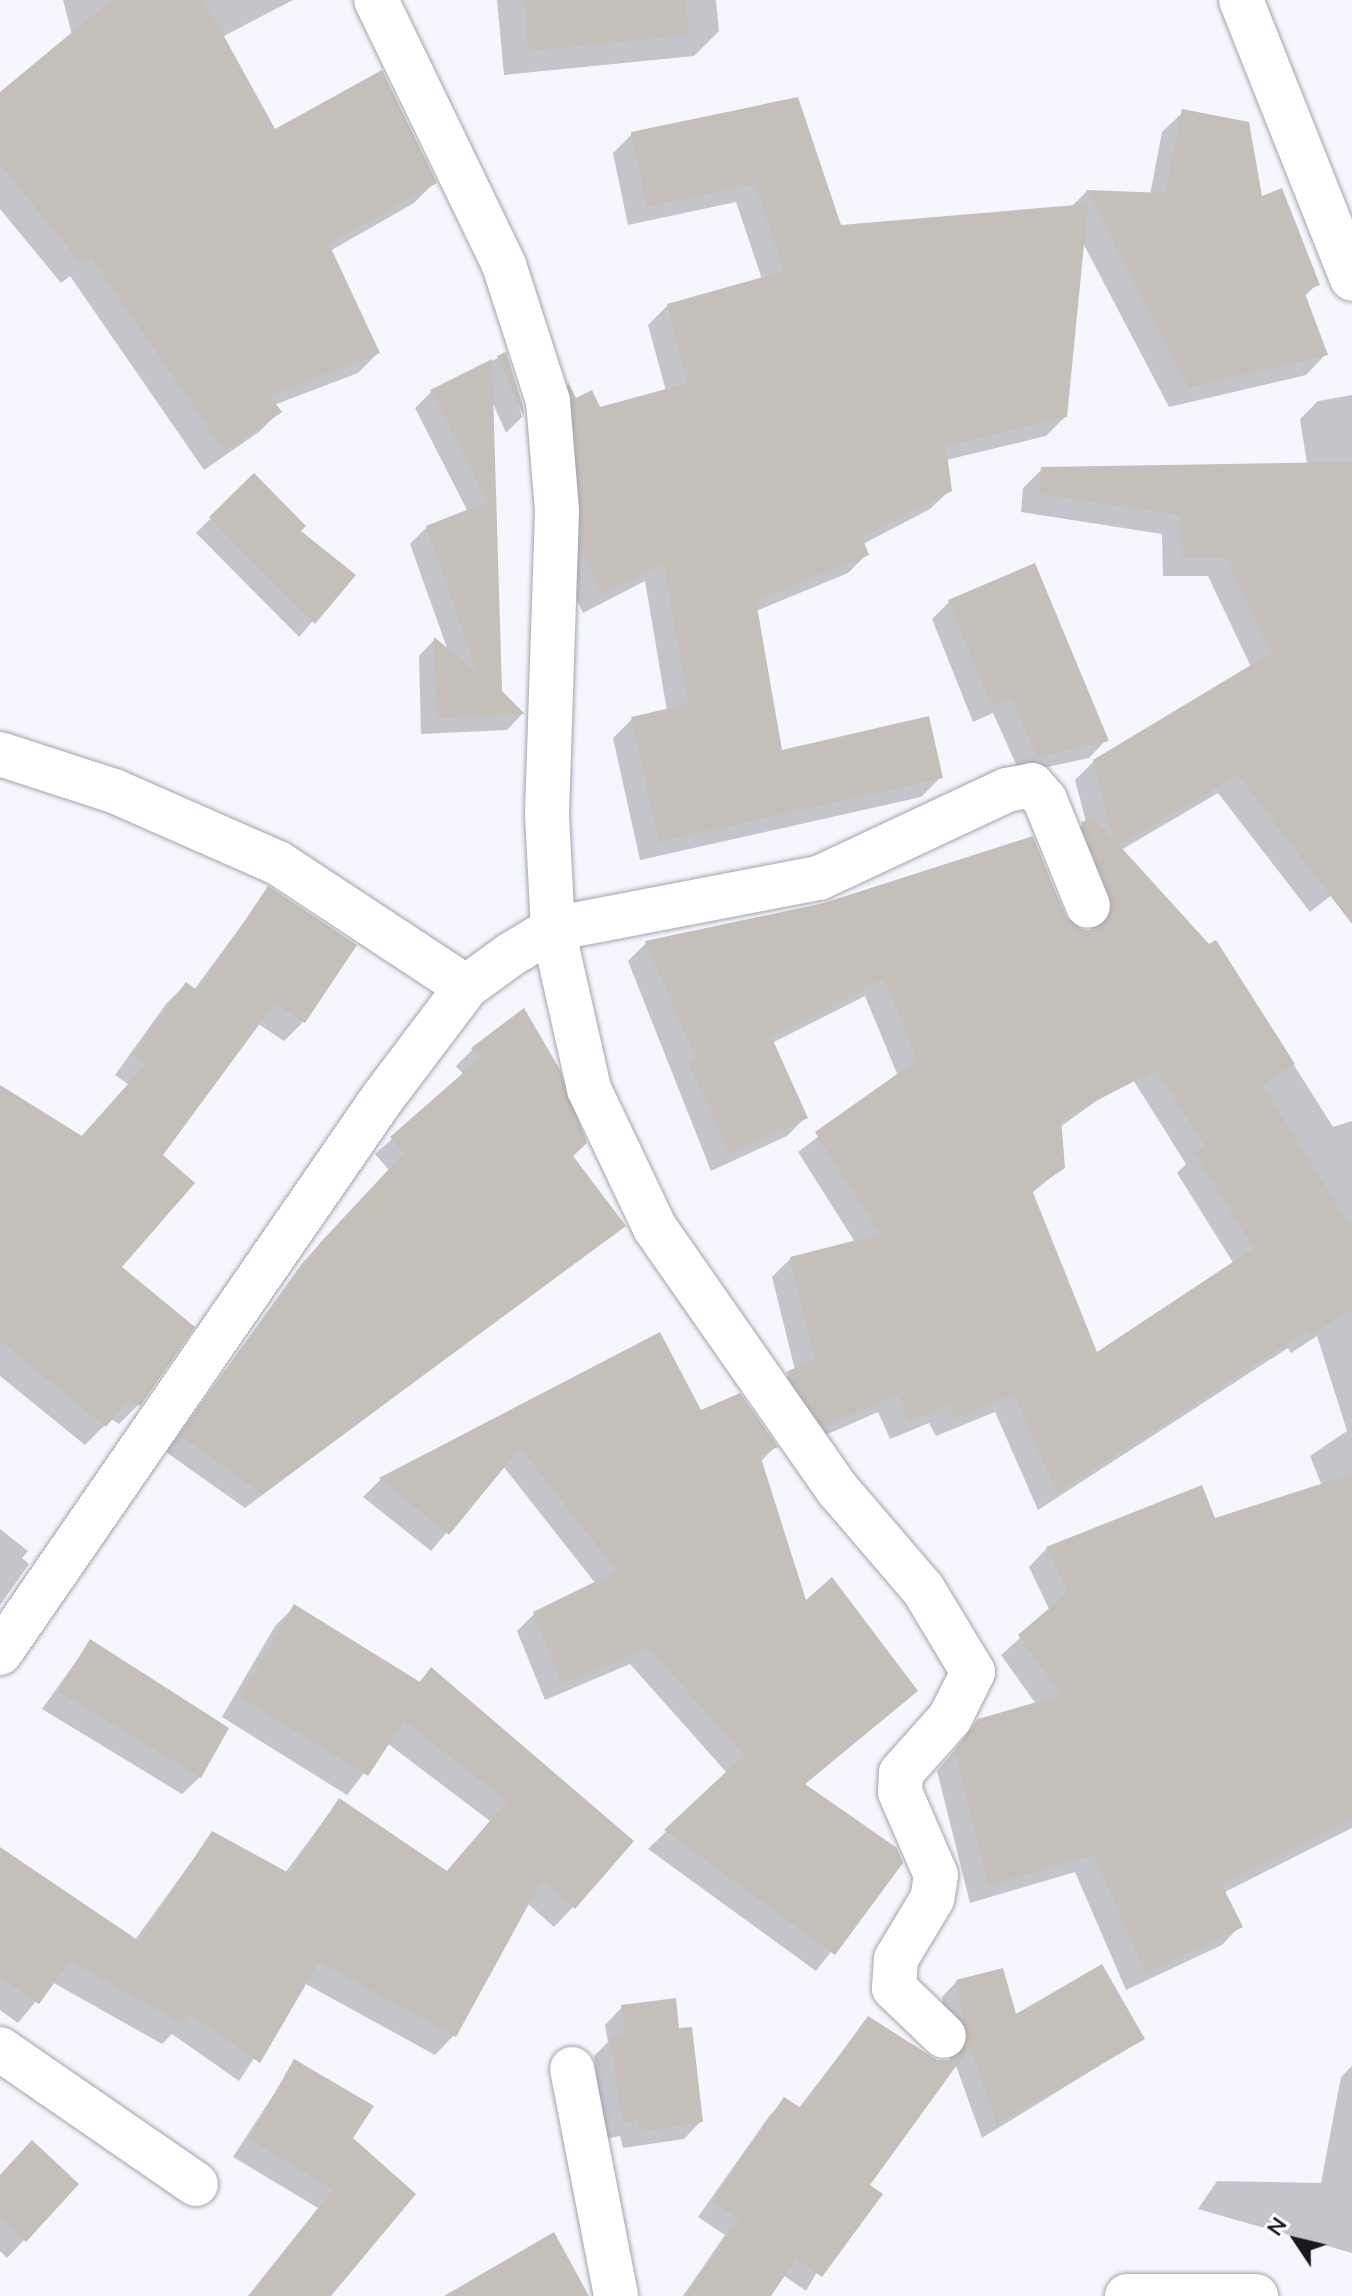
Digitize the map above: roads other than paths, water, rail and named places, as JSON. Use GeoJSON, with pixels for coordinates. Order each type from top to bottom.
{"type":"FeatureCollection","features":[{"type":"Feature","properties":{"kind":"street"},"geometry":{"type":"LineString","coordinates":[[376,0],[504,265],[548,401],[557,511],[547,815],[553,929],[589,1089],[655,1228],[838,1490],[923,1589],[973,1672],[950,1718],[901,1773],[900,1792],[936,1875],[932,1899],[896,1959],[894,1988],[944,2036]]}},
{"type":"Feature","properties":{"kind":"street"},"geometry":{"type":"LineString","coordinates":[[1241,0],[1352,279]]}},
{"type":"Feature","properties":{"kind":"street"},"geometry":{"type":"LineString","coordinates":[[0,754],[114,791],[278,863],[466,987]]}},
{"type":"Feature","properties":{"kind":"street"},"geometry":{"type":"LineString","coordinates":[[0,1653],[466,987],[553,929],[774,891],[853,865],[1007,790],[1032,785],[1045,800],[1088,906]]}},
{"type":"Feature","properties":{"kind":"street"},"geometry":{"type":"LineString","coordinates":[[0,2049],[196,2184]]}},
{"type":"Feature","properties":{"kind":"street"},"geometry":{"type":"LineString","coordinates":[[572,2069],[616,2296]]}},
{"type":"Feature","properties":{"kind":"street"},"geometry":{"type":"LineString","coordinates":[[1127,2296],[1256,2296]]}}]}
